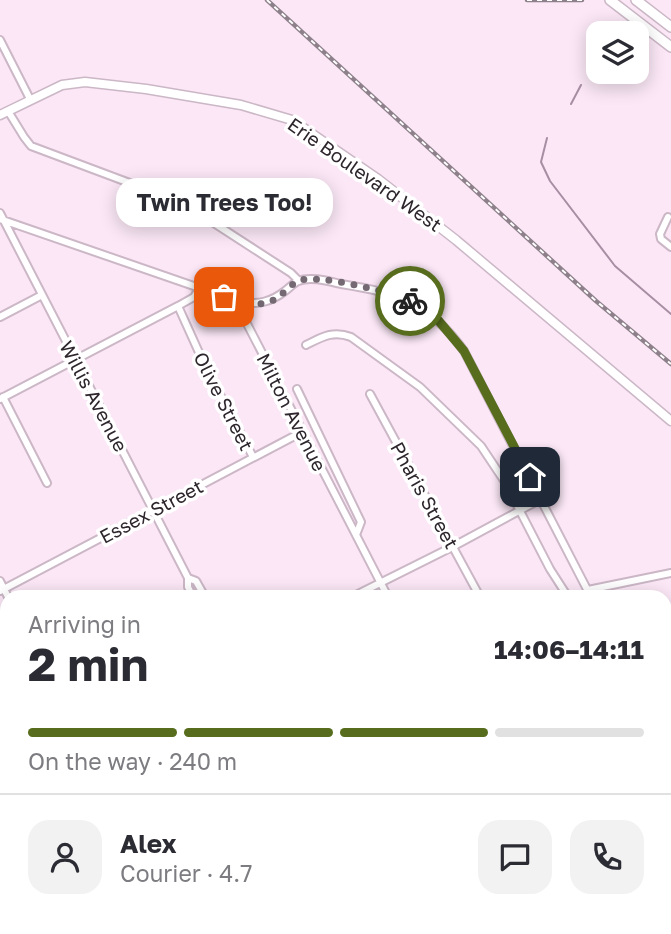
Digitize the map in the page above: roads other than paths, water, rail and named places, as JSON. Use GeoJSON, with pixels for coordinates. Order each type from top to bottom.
{"type":"FeatureCollection","features":[{"type":"Feature","properties":{"kind":"highway"},"geometry":{"type":"LineString","coordinates":[[610,0],[671,47]]}},
{"type":"Feature","properties":{"kind":"highway"},"geometry":{"type":"LineString","coordinates":[[636,0],[671,27]]}},
{"type":"Feature","properties":{"kind":"main road","name":"Erie Boulevard West"},"geometry":{"type":"LineString","coordinates":[[4,113],[62,85],[85,82],[242,105],[292,120],[378,179],[456,240],[671,421]]}},
{"type":"Feature","properties":{"kind":"street"},"geometry":{"type":"LineString","coordinates":[[0,40],[30,99]]}},
{"type":"Feature","properties":{"kind":"street"},"geometry":{"type":"LineString","coordinates":[[4,113],[31,146],[183,203],[288,271],[299,281]]}},
{"type":"Feature","properties":{"kind":"street"},"geometry":{"type":"LineString","coordinates":[[1,217],[240,302],[251,304],[271,301],[299,281],[313,279],[381,290],[411,301],[438,320],[464,351],[587,590]]}},
{"type":"Feature","properties":{"kind":"street","name":"Willis Avenue"},"geometry":{"type":"LineString","coordinates":[[1,217],[188,578],[189,590]]}},
{"type":"Feature","properties":{"kind":"street"},"geometry":{"type":"LineString","coordinates":[[668,217],[660,233],[661,239],[671,247]]}},
{"type":"Feature","properties":{"kind":"street"},"geometry":{"type":"LineString","coordinates":[[47,483],[1,398],[178,306],[194,297],[198,289]]}},
{"type":"Feature","properties":{"kind":"street"},"geometry":{"type":"LineString","coordinates":[[0,317],[42,295]]}},
{"type":"Feature","properties":{"kind":"street","name":"Milton Avenue"},"geometry":{"type":"LineString","coordinates":[[240,302],[243,316],[384,590]]}},
{"type":"Feature","properties":{"kind":"street","name":"Olive Street"},"geometry":{"type":"LineString","coordinates":[[178,306],[206,368],[253,457]]}},
{"type":"Feature","properties":{"kind":"street"},"geometry":{"type":"LineString","coordinates":[[306,345],[327,334],[339,333],[347,336],[405,375],[481,446],[505,482],[564,590]]}},
{"type":"Feature","properties":{"kind":"street"},"geometry":{"type":"LineString","coordinates":[[297,389],[361,522],[356,535]]}},
{"type":"Feature","properties":{"kind":"street","name":"Pharis Street"},"geometry":{"type":"LineString","coordinates":[[370,394],[476,590]]}},
{"type":"Feature","properties":{"kind":"street","name":"Essex Street"},"geometry":{"type":"LineString","coordinates":[[2,590],[303,432]]}},
{"type":"Feature","properties":{"kind":"street"},"geometry":{"type":"LineString","coordinates":[[365,590],[541,499]]}},
{"type":"Feature","properties":{"kind":"street"},"geometry":{"type":"LineString","coordinates":[[605,590],[671,573]]}},
{"type":"Feature","properties":{"kind":"street","name":"Willis Avenue"},"geometry":{"type":"LineString","coordinates":[[188,578],[196,580],[201,590]]}},
{"type":"Feature","properties":{"kind":"street"},"geometry":{"type":"LineString","coordinates":[[0,581],[2,590]]}},
{"type":"Feature","properties":{"kind":"waterway"},"geometry":{"type":"LineString","coordinates":[[571,104],[581,85]]}},
{"type":"Feature","properties":{"kind":"waterway"},"geometry":{"type":"LineString","coordinates":[[547,138],[541,162],[550,181],[615,266],[671,314]]}},
{"type":"Feature","properties":{"kind":"railway"},"geometry":{"type":"LineString","coordinates":[[267,0],[596,301],[671,364]]}},
{"type":"Feature","properties":{"kind":"railway"},"geometry":{"type":"LineString","coordinates":[[527,0],[582,0]]}},
{"type":"Feature","properties":{"kind":"place","name":"Twin Trees Too!"},"geometry":{"type":"Point","coordinates":[224,297]}}]}
